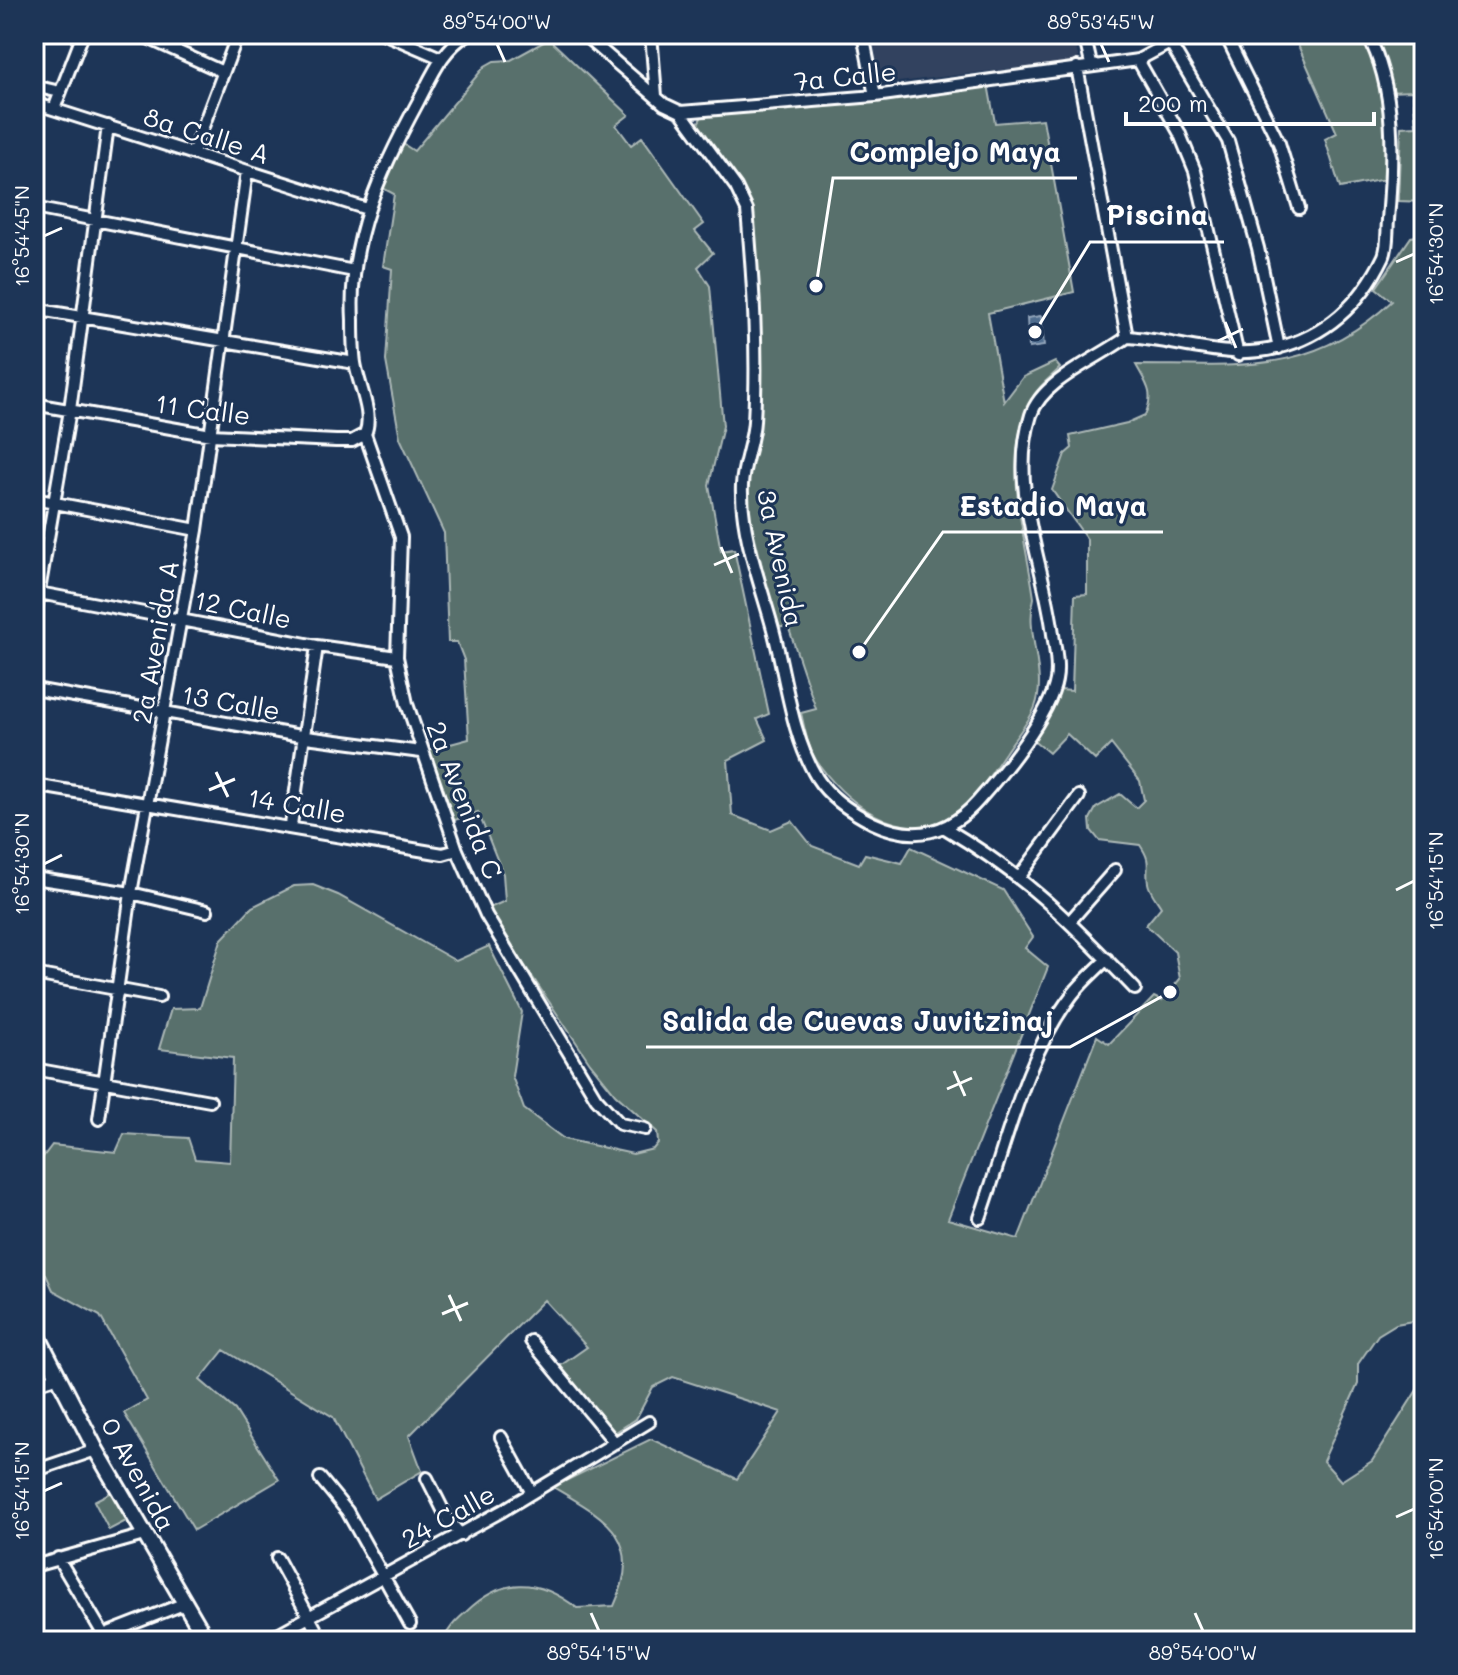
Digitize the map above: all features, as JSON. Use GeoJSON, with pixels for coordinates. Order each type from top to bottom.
{"type":"FeatureCollection","features":[{"type":"Feature","properties":{"kind":"street"},"geometry":{"type":"LineString","coordinates":[[54,109],[83,34]]}},
{"type":"Feature","properties":{"kind":"street"},"geometry":{"type":"LineString","coordinates":[[139,34],[223,72]]}},
{"type":"Feature","properties":{"kind":"street"},"geometry":{"type":"LineString","coordinates":[[193,153],[238,34]]}},
{"type":"Feature","properties":{"kind":"street"},"geometry":{"type":"LineString","coordinates":[[385,34],[441,58]]}},
{"type":"Feature","properties":{"kind":"street","name":"2a Avenida C"},"geometry":{"type":"LineString","coordinates":[[468,34],[441,58],[387,158],[367,209],[354,271],[355,363],[367,420],[365,434],[401,537],[397,657],[421,752],[457,850],[486,915],[596,1098],[620,1124],[645,1129]]}},
{"type":"Feature","properties":{"kind":"street"},"geometry":{"type":"LineString","coordinates":[[583,34],[656,96],[681,112]]}},
{"type":"Feature","properties":{"kind":"street"},"geometry":{"type":"LineString","coordinates":[[651,34],[656,96]]}},
{"type":"Feature","properties":{"kind":"street"},"geometry":{"type":"LineString","coordinates":[[863,34],[875,96]]}},
{"type":"Feature","properties":{"kind":"street"},"geometry":{"type":"LineString","coordinates":[[1084,34],[1091,64]]}},
{"type":"Feature","properties":{"kind":"street"},"geometry":{"type":"LineString","coordinates":[[1225,34],[1279,143],[1299,208]]}},
{"type":"Feature","properties":{"kind":"street"},"geometry":{"type":"LineString","coordinates":[[1135,989],[1071,920],[1020,876],[949,827],[980,800],[1026,738],[1051,697],[1056,679],[1050,612],[1023,490],[1023,463],[1031,413],[1041,398],[1068,374],[1127,337],[1158,339],[1197,350],[1238,355],[1279,348],[1340,318],[1358,301],[1386,252],[1392,143],[1387,95],[1367,34]]}},
{"type":"Feature","properties":{"kind":"street"},"geometry":{"type":"LineString","coordinates":[[1173,38],[1228,141],[1261,261],[1279,348]]}},
{"type":"Feature","properties":{"kind":"street","name":"7a Calle"},"geometry":{"type":"LineString","coordinates":[[681,112],[875,96],[1091,64],[1138,60],[1173,38]]}},
{"type":"Feature","properties":{"kind":"street"},"geometry":{"type":"LineString","coordinates":[[1138,60],[1179,132],[1195,171],[1238,355]]}},
{"type":"Feature","properties":{"kind":"street"},"geometry":{"type":"LineString","coordinates":[[1077,67],[1127,337]]}},
{"type":"Feature","properties":{"kind":"street"},"geometry":{"type":"LineString","coordinates":[[34,86],[60,92]]}},
{"type":"Feature","properties":{"kind":"street","name":"8a Calle A"},"geometry":{"type":"LineString","coordinates":[[34,103],[367,209]]}},
{"type":"Feature","properties":{"kind":"street","name":"3a Avenida"},"geometry":{"type":"LineString","coordinates":[[681,112],[736,187],[747,210],[754,423],[742,485],[748,529],[808,760],[818,779],[832,794],[870,821],[892,831],[911,834],[949,827]]}},
{"type":"Feature","properties":{"kind":"street"},"geometry":{"type":"LineString","coordinates":[[34,620],[36,593],[70,410],[93,219],[108,126]]}},
{"type":"Feature","properties":{"kind":"street","name":"2a Avenida A"},"geometry":{"type":"LineString","coordinates":[[99,1119],[131,893],[197,530],[247,171]]}},
{"type":"Feature","properties":{"kind":"street"},"geometry":{"type":"LineString","coordinates":[[34,208],[354,271]]}},
{"type":"Feature","properties":{"kind":"street"},"geometry":{"type":"LineString","coordinates":[[34,309],[355,363]]}},
{"type":"Feature","properties":{"kind":"street","name":"11 Calle"},"geometry":{"type":"LineString","coordinates":[[34,404],[211,435],[352,441],[365,434]]}},
{"type":"Feature","properties":{"kind":"street"},"geometry":{"type":"LineString","coordinates":[[34,499],[197,530]]}},
{"type":"Feature","properties":{"kind":"street","name":"12 Calle"},"geometry":{"type":"LineString","coordinates":[[36,593],[182,618],[317,646],[397,657]]}},
{"type":"Feature","properties":{"kind":"street"},"geometry":{"type":"LineString","coordinates":[[291,825],[317,646]]}},
{"type":"Feature","properties":{"kind":"street","name":"13 Calle"},"geometry":{"type":"LineString","coordinates":[[34,689],[306,737],[421,752]]}},
{"type":"Feature","properties":{"kind":"street","name":"14 Calle"},"geometry":{"type":"LineString","coordinates":[[34,785],[291,825],[443,854],[457,850]]}},
{"type":"Feature","properties":{"kind":"street"},"geometry":{"type":"LineString","coordinates":[[1020,876],[1079,796]]}},
{"type":"Feature","properties":{"kind":"street"},"geometry":{"type":"LineString","coordinates":[[1071,920],[1115,870]]}},
{"type":"Feature","properties":{"kind":"street"},"geometry":{"type":"LineString","coordinates":[[34,878],[131,893],[207,911]]}},
{"type":"Feature","properties":{"kind":"street"},"geometry":{"type":"LineString","coordinates":[[980,1218],[1031,1073],[1058,1014],[1073,993],[1107,959]]}},
{"type":"Feature","properties":{"kind":"street"},"geometry":{"type":"LineString","coordinates":[[34,974],[159,997]]}},
{"type":"Feature","properties":{"kind":"street"},"geometry":{"type":"LineString","coordinates":[[34,1069],[210,1101]]}},
{"type":"Feature","properties":{"kind":"street","name":"0 Avenida"},"geometry":{"type":"LineString","coordinates":[[34,1329],[96,1450],[207,1641]]}},
{"type":"Feature","properties":{"kind":"street"},"geometry":{"type":"LineString","coordinates":[[531,1341],[615,1443]]}},
{"type":"Feature","properties":{"kind":"street"},"geometry":{"type":"LineString","coordinates":[[34,1384],[60,1376]]}},
{"type":"Feature","properties":{"kind":"street","name":"24 Calle"},"geometry":{"type":"LineString","coordinates":[[265,1641],[461,1535],[649,1422]]}},
{"type":"Feature","properties":{"kind":"street"},"geometry":{"type":"LineString","coordinates":[[501,1437],[532,1493]]}},
{"type":"Feature","properties":{"kind":"street"},"geometry":{"type":"LineString","coordinates":[[34,1471],[96,1450]]}},
{"type":"Feature","properties":{"kind":"street"},"geometry":{"type":"LineString","coordinates":[[320,1478],[347,1511],[410,1624]]}},
{"type":"Feature","properties":{"kind":"street"},"geometry":{"type":"LineString","coordinates":[[427,1478],[448,1520],[461,1535]]}},
{"type":"Feature","properties":{"kind":"street"},"geometry":{"type":"LineString","coordinates":[[34,1566],[144,1535]]}},
{"type":"Feature","properties":{"kind":"street"},"geometry":{"type":"LineString","coordinates":[[58,1558],[105,1638]]}},
{"type":"Feature","properties":{"kind":"street"},"geometry":{"type":"LineString","coordinates":[[277,1558],[322,1641]]}},
{"type":"Feature","properties":{"kind":"street"},"geometry":{"type":"LineString","coordinates":[[88,1641],[105,1638],[186,1603]]}},
{"type":"Feature","properties":{"kind":"shaded area"},"geometry":{"type":"Polygon","coordinates":[[[872,34],[1073,34],[1079,61],[881,84],[872,34]]]}},
{"type":"Feature","properties":{"kind":"shaded area"},"geometry":{"type":"Polygon","coordinates":[[[1041,316],[1044,346],[1029,348],[1027,318],[1041,316]]]}},
{"type":"Feature","properties":{"kind":"green space"},"geometry":{"type":"Polygon","coordinates":[[[1293,34],[1424,34],[1424,202],[1398,201],[1401,127],[1416,126],[1413,91],[1388,92],[1385,179],[1340,188],[1325,139],[1337,133],[1293,34]]]}},
{"type":"Feature","properties":{"kind":"green space"},"geometry":{"type":"Polygon","coordinates":[[[549,39],[629,115],[616,125],[631,145],[642,137],[704,224],[695,231],[713,253],[698,267],[710,286],[723,426],[709,485],[721,551],[734,549],[769,714],[757,719],[767,740],[728,760],[732,815],[771,830],[792,821],[812,846],[859,864],[865,854],[902,863],[911,847],[1003,890],[1033,937],[1025,948],[1048,967],[948,1219],[1018,1239],[1097,1036],[1109,1044],[1154,997],[1162,1001],[1180,979],[1175,952],[1146,925],[1161,907],[1149,886],[1144,851],[1140,845],[1099,840],[1091,830],[1090,819],[1096,808],[1120,794],[1136,808],[1144,800],[1140,781],[1111,744],[1095,760],[1067,734],[1049,753],[1030,737],[1060,690],[1072,691],[1075,595],[1087,594],[1087,539],[1052,490],[1065,454],[1072,448],[1070,436],[1127,423],[1145,415],[1149,395],[1136,365],[1208,366],[1272,362],[1332,343],[1362,326],[1392,301],[1376,288],[1411,237],[1422,235],[1424,229],[1424,1319],[1396,1324],[1378,1335],[1358,1364],[1358,1384],[1323,1461],[1341,1481],[1372,1461],[1424,1379],[1424,1641],[443,1641],[462,1615],[493,1592],[506,1587],[534,1586],[577,1608],[614,1606],[625,1563],[615,1533],[604,1520],[553,1487],[651,1439],[737,1479],[781,1412],[673,1377],[653,1387],[636,1419],[611,1435],[560,1366],[587,1347],[544,1300],[409,1436],[422,1471],[375,1499],[333,1417],[224,1350],[200,1380],[235,1410],[279,1480],[194,1530],[124,1413],[147,1400],[100,1316],[53,1290],[34,1249],[34,1169],[52,1145],[116,1152],[124,1134],[188,1138],[195,1159],[230,1162],[233,1058],[159,1049],[171,1009],[200,1008],[221,940],[252,907],[294,886],[313,885],[338,895],[456,961],[489,946],[522,1012],[512,1076],[524,1109],[564,1139],[633,1154],[653,1149],[658,1143],[657,1132],[615,1094],[590,1063],[487,909],[505,901],[503,874],[478,812],[452,821],[428,750],[469,739],[464,660],[457,642],[448,642],[444,533],[400,438],[386,361],[392,269],[383,266],[394,194],[379,186],[400,142],[414,151],[485,66],[494,61],[511,60],[549,39]]]}},
{"type":"Feature","properties":{"kind":"green space"},"geometry":{"type":"Polygon","coordinates":[[[988,84],[995,123],[1043,119],[1074,292],[988,313],[1004,402],[1023,377],[1055,362],[1060,368],[1034,395],[1024,418],[1016,468],[1034,598],[1032,625],[1038,694],[1029,719],[974,797],[949,817],[930,825],[911,826],[892,822],[857,803],[827,775],[808,743],[801,713],[816,709],[788,626],[777,628],[748,509],[746,480],[757,388],[754,213],[737,179],[695,129],[702,116],[988,84]]]}},
{"type":"Feature","properties":{"kind":"green space"},"geometry":{"type":"Polygon","coordinates":[[[113,1491],[128,1520],[109,1530],[94,1501],[113,1491]]]}},
{"type":"Feature","properties":{"kind":"place","name":"Complejo Maya"},"geometry":{"type":"Point","coordinates":[816,286]}},
{"type":"Feature","properties":{"kind":"place","name":"Piscina"},"geometry":{"type":"Point","coordinates":[1035,332]}},
{"type":"Feature","properties":{"kind":"place","name":"Estadio Maya"},"geometry":{"type":"Point","coordinates":[859,652]}},
{"type":"Feature","properties":{"kind":"place","name":"Salida de Cuevas Juvitzinaj"},"geometry":{"type":"Point","coordinates":[1170,992]}}]}
